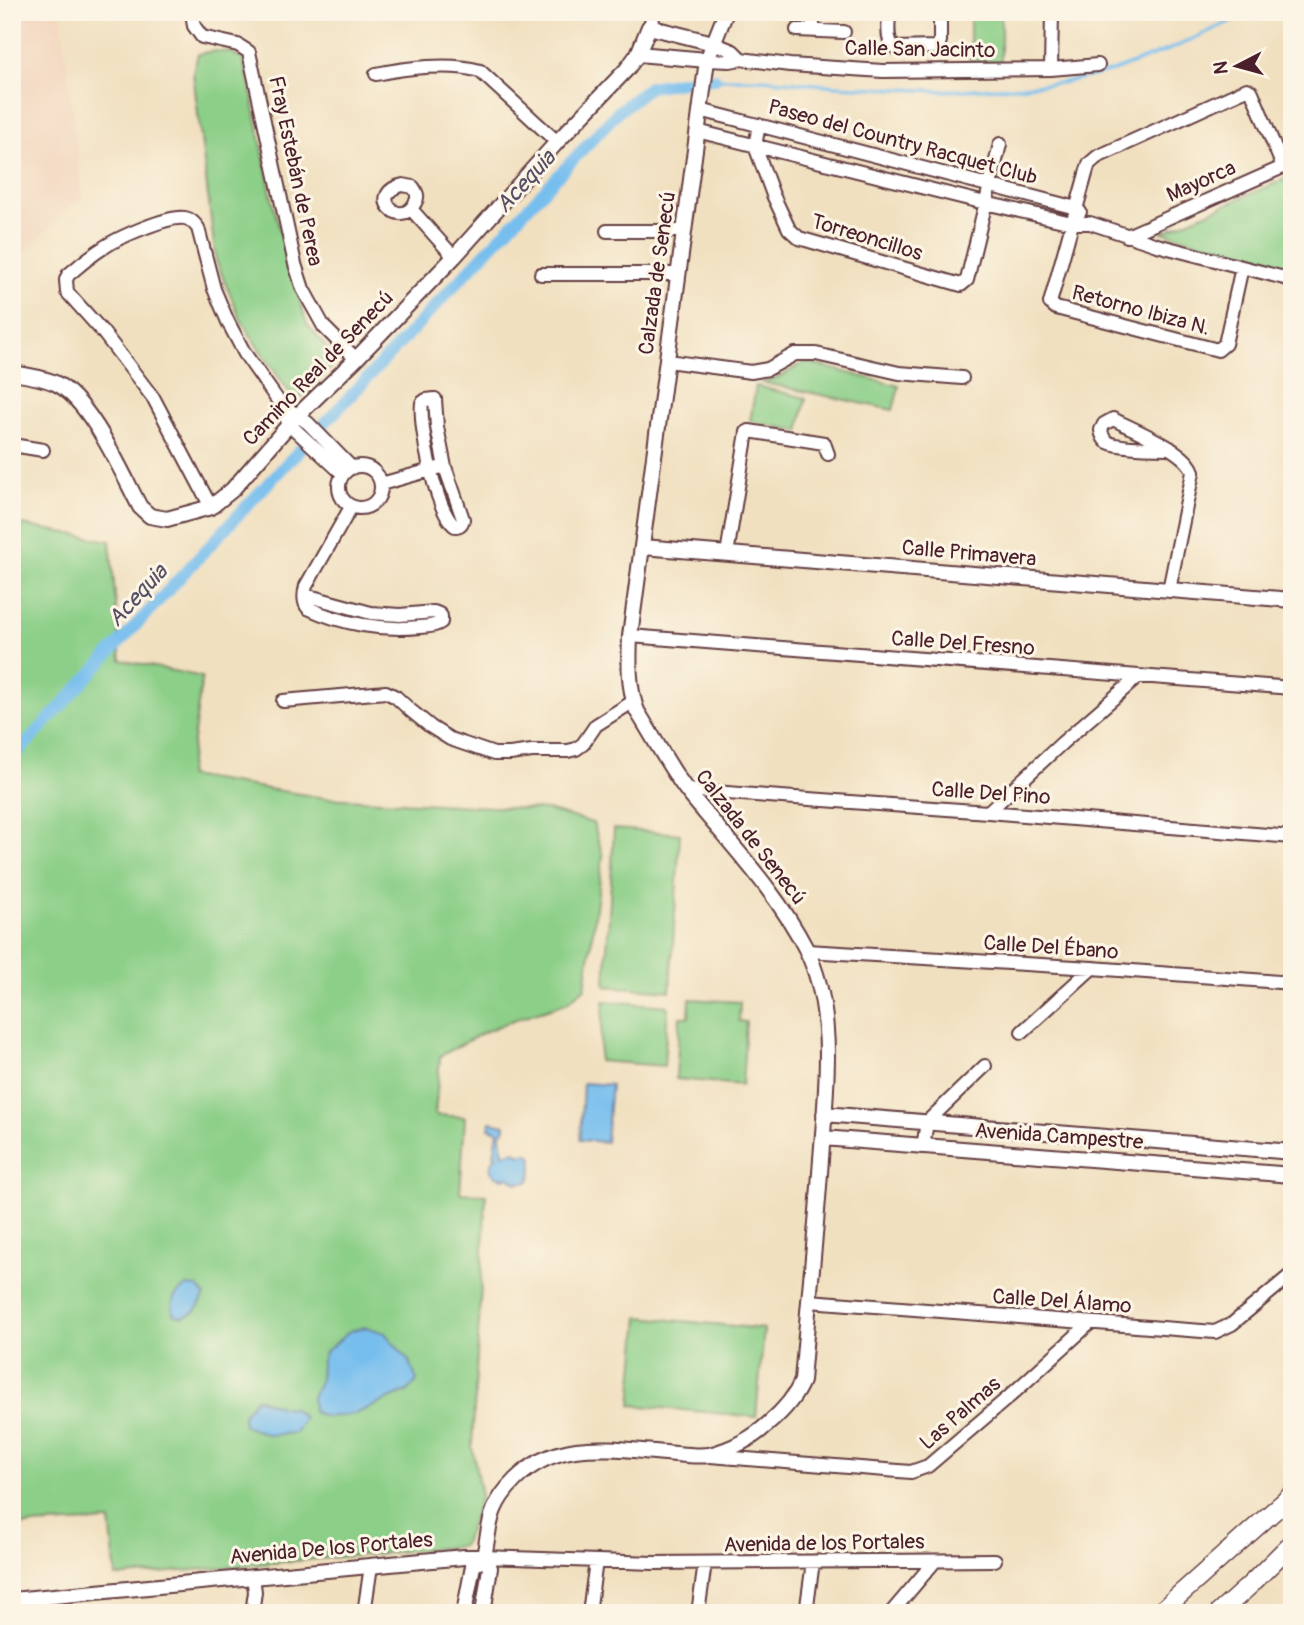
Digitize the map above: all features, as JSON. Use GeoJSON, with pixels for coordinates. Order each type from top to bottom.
{"type":"FeatureCollection","features":[{"type":"Feature","properties":{"kind":"main road"},"geometry":{"type":"LineString","coordinates":[[1159,1613],[1292,1495]]}},
{"type":"Feature","properties":{"kind":"main road"},"geometry":{"type":"LineString","coordinates":[[1219,1613],[1292,1543]]}},
{"type":"Feature","properties":{"kind":"main road"},"geometry":{"type":"LineString","coordinates":[[1170,1613],[1186,1590]]}},
{"type":"Feature","properties":{"kind":"street","name":"Fray Estebán de Perea"},"geometry":{"type":"LineString","coordinates":[[192,12],[194,26],[202,37],[238,45],[249,52],[295,264],[303,289],[324,327],[356,359]]}},
{"type":"Feature","properties":{"kind":"street"},"geometry":{"type":"LineString","coordinates":[[655,12],[649,27],[713,43]]}},
{"type":"Feature","properties":{"kind":"street","name":"Calzada de Senecú"},"geometry":{"type":"LineString","coordinates":[[484,1558],[494,1511],[509,1487],[526,1469],[554,1454],[572,1449],[600,1448],[706,1455],[736,1446],[755,1435],[778,1415],[796,1394],[802,1381],[823,1138],[828,1033],[822,994],[807,951],[788,917],[752,868],[686,790],[637,710],[629,676],[630,636],[707,60],[726,12]]}},
{"type":"Feature","properties":{"kind":"street"},"geometry":{"type":"LineString","coordinates":[[813,12],[813,31]]}},
{"type":"Feature","properties":{"kind":"street"},"geometry":{"type":"LineString","coordinates":[[889,12],[889,42],[895,48],[938,46],[940,12]]}},
{"type":"Feature","properties":{"kind":"street"},"geometry":{"type":"LineString","coordinates":[[1051,69],[1052,12]]}},
{"type":"Feature","properties":{"kind":"street","name":"Camino Real de Senecú"},"geometry":{"type":"LineString","coordinates":[[12,373],[49,381],[70,394],[98,428],[140,507],[149,516],[167,519],[211,507],[299,424],[356,359],[627,69],[638,54],[649,27]]}},
{"type":"Feature","properties":{"kind":"street"},"geometry":{"type":"LineString","coordinates":[[797,30],[844,32]]}},
{"type":"Feature","properties":{"kind":"street","name":"Calle San Jacinto"},"geometry":{"type":"LineString","coordinates":[[713,43],[733,51],[741,60]]}},
{"type":"Feature","properties":{"kind":"street"},"geometry":{"type":"LineString","coordinates":[[909,48],[909,71]]}},
{"type":"Feature","properties":{"kind":"street"},"geometry":{"type":"LineString","coordinates":[[638,54],[707,60]]}},
{"type":"Feature","properties":{"kind":"street","name":"Calle San Jacinto"},"geometry":{"type":"LineString","coordinates":[[707,60],[741,60],[883,71],[1051,69],[1098,65]]}},
{"type":"Feature","properties":{"kind":"street"},"geometry":{"type":"LineString","coordinates":[[376,74],[408,68],[464,68],[480,71],[557,142]]}},
{"type":"Feature","properties":{"kind":"street"},"geometry":{"type":"LineString","coordinates":[[1072,223],[1089,164],[1097,156],[1244,89],[1252,92],[1287,165]]}},
{"type":"Feature","properties":{"kind":"street","name":"Paseo del Country Racquet Club"},"geometry":{"type":"LineString","coordinates":[[700,110],[1076,208],[1090,223]]}},
{"type":"Feature","properties":{"kind":"street"},"geometry":{"type":"LineString","coordinates":[[755,146],[759,125]]}},
{"type":"Feature","properties":{"kind":"street","name":"Paseo del Country Racquet Club"},"geometry":{"type":"LineString","coordinates":[[697,131],[985,203],[1072,223],[1090,223],[1127,236],[1292,280]]}},
{"type":"Feature","properties":{"kind":"street"},"geometry":{"type":"LineString","coordinates":[[985,203],[1000,144]]}},
{"type":"Feature","properties":{"kind":"street","name":"Torreoncillos"},"geometry":{"type":"LineString","coordinates":[[755,146],[783,218],[789,229],[799,238],[961,285],[967,280],[985,203]]}},
{"type":"Feature","properties":{"kind":"street","name":"Mayorca"},"geometry":{"type":"LineString","coordinates":[[1127,236],[1287,165]]}},
{"type":"Feature","properties":{"kind":"street"},"geometry":{"type":"LineString","coordinates":[[411,209],[454,257]]}},
{"type":"Feature","properties":{"kind":"street"},"geometry":{"type":"LineString","coordinates":[[211,507],[154,399],[103,331],[72,298],[66,286],[68,275],[103,247],[135,231],[177,218],[187,218],[198,228],[214,289],[245,354],[279,402],[348,471]]}},
{"type":"Feature","properties":{"kind":"street","name":"Retorno Ibiza N."},"geometry":{"type":"LineString","coordinates":[[1072,223],[1050,300],[1052,306],[1218,350],[1225,344],[1242,267]]}},
{"type":"Feature","properties":{"kind":"street"},"geometry":{"type":"LineString","coordinates":[[607,231],[684,232]]}},
{"type":"Feature","properties":{"kind":"street"},"geometry":{"type":"LineString","coordinates":[[541,274],[678,274]]}},
{"type":"Feature","properties":{"kind":"street"},"geometry":{"type":"LineString","coordinates":[[667,361],[751,372],[768,369],[788,357],[803,353],[899,373],[962,379]]}},
{"type":"Feature","properties":{"kind":"street"},"geometry":{"type":"LineString","coordinates":[[426,400],[435,400],[437,427],[446,467],[463,519],[458,526],[449,522],[430,470],[421,407],[426,400]]}},
{"type":"Feature","properties":{"kind":"street"},"geometry":{"type":"LineString","coordinates":[[1169,590],[1193,472],[1189,462],[1170,449],[1113,419],[1104,424],[1101,430],[1104,440],[1110,443],[1170,449]]}},
{"type":"Feature","properties":{"kind":"street"},"geometry":{"type":"LineString","coordinates":[[727,554],[749,430],[824,443],[828,454]]}},
{"type":"Feature","properties":{"kind":"street"},"geometry":{"type":"LineString","coordinates":[[12,445],[43,450]]}},
{"type":"Feature","properties":{"kind":"street"},"geometry":{"type":"LineString","coordinates":[[358,466],[370,469],[381,484],[380,495],[373,504],[362,509],[351,507],[339,493],[340,480],[348,471],[358,466]]}},
{"type":"Feature","properties":{"kind":"street"},"geometry":{"type":"LineString","coordinates":[[381,484],[446,467]]}},
{"type":"Feature","properties":{"kind":"street"},"geometry":{"type":"LineString","coordinates":[[351,507],[306,586],[304,595],[370,620]]}},
{"type":"Feature","properties":{"kind":"street","name":"Calle Primavera"},"geometry":{"type":"LineString","coordinates":[[643,547],[1292,600]]}},
{"type":"Feature","properties":{"kind":"street","name":"Calle Del Fresno"},"geometry":{"type":"LineString","coordinates":[[630,636],[1292,688]]}},
{"type":"Feature","properties":{"kind":"street"},"geometry":{"type":"LineString","coordinates":[[988,812],[1139,676]]}},
{"type":"Feature","properties":{"kind":"street"},"geometry":{"type":"LineString","coordinates":[[283,701],[386,692],[396,696],[431,727],[450,739],[494,754],[502,754],[576,749],[583,744],[596,725],[634,701]]}},
{"type":"Feature","properties":{"kind":"street","name":"Calle Del Pino"},"geometry":{"type":"LineString","coordinates":[[686,790],[1292,837]]}},
{"type":"Feature","properties":{"kind":"street","name":"Calle Del Ébano"},"geometry":{"type":"LineString","coordinates":[[807,951],[1292,983]]}},
{"type":"Feature","properties":{"kind":"street"},"geometry":{"type":"LineString","coordinates":[[1022,1032],[1091,968]]}},
{"type":"Feature","properties":{"kind":"street"},"geometry":{"type":"LineString","coordinates":[[923,1147],[927,1122],[985,1066]]}},
{"type":"Feature","properties":{"kind":"street","name":"Avenida Campestre"},"geometry":{"type":"LineString","coordinates":[[824,1114],[1292,1152]]}},
{"type":"Feature","properties":{"kind":"street"},"geometry":{"type":"LineString","coordinates":[[969,1150],[973,1125]]}},
{"type":"Feature","properties":{"kind":"street","name":"Avenida Campestre"},"geometry":{"type":"LineString","coordinates":[[823,1138],[1292,1175]]}},
{"type":"Feature","properties":{"kind":"street"},"geometry":{"type":"LineString","coordinates":[[1156,1165],[1158,1142]]}},
{"type":"Feature","properties":{"kind":"street","name":"Calle Del Álamo"},"geometry":{"type":"LineString","coordinates":[[809,1301],[1215,1332],[1232,1325],[1292,1274]]}},
{"type":"Feature","properties":{"kind":"street","name":"Las Palmas"},"geometry":{"type":"LineString","coordinates":[[706,1455],[918,1471],[929,1466],[1090,1323]]}},
{"type":"Feature","properties":{"kind":"street","name":"Avenida De los Portales"},"geometry":{"type":"LineString","coordinates":[[12,1600],[464,1557],[654,1563]]}},
{"type":"Feature","properties":{"kind":"street"},"geometry":{"type":"LineString","coordinates":[[464,1613],[473,1566],[484,1558],[490,1568],[483,1613]]}},
{"type":"Feature","properties":{"kind":"street","name":"Avenida de los Portales"},"geometry":{"type":"LineString","coordinates":[[654,1563],[995,1560]]}},
{"type":"Feature","properties":{"kind":"street"},"geometry":{"type":"LineString","coordinates":[[589,1613],[596,1561]]}},
{"type":"Feature","properties":{"kind":"street"},"geometry":{"type":"LineString","coordinates":[[891,1613],[936,1561]]}},
{"type":"Feature","properties":{"kind":"street"},"geometry":{"type":"LineString","coordinates":[[806,1613],[813,1562]]}},
{"type":"Feature","properties":{"kind":"street"},"geometry":{"type":"LineString","coordinates":[[698,1613],[705,1563]]}},
{"type":"Feature","properties":{"kind":"street"},"geometry":{"type":"LineString","coordinates":[[365,1613],[371,1566]]}},
{"type":"Feature","properties":{"kind":"street"},"geometry":{"type":"LineString","coordinates":[[252,1613],[255,1592],[253,1576]]}},
{"type":"Feature","properties":{"kind":"shaded area"},"geometry":{"type":"Polygon","coordinates":[[[12,12],[61,12],[83,199],[71,204],[12,267],[12,12]]]}},
{"type":"Feature","properties":{"kind":"green space"},"geometry":{"type":"Polygon","coordinates":[[[970,12],[1001,12],[1001,61],[970,61],[970,12]]]}},
{"type":"Feature","properties":{"kind":"green space"},"geometry":{"type":"Polygon","coordinates":[[[230,52],[243,60],[285,253],[307,324],[338,361],[296,402],[240,318],[216,261],[193,73],[198,54],[230,52]]]}},
{"type":"Feature","properties":{"kind":"green space"},"geometry":{"type":"Polygon","coordinates":[[[1292,176],[1292,267],[1162,232],[1292,176]]]}},
{"type":"Feature","properties":{"kind":"green space"},"geometry":{"type":"Polygon","coordinates":[[[805,363],[899,386],[893,410],[760,382],[778,378],[805,363]]]}},
{"type":"Feature","properties":{"kind":"green space"},"geometry":{"type":"Polygon","coordinates":[[[756,386],[806,398],[799,431],[750,421],[756,386]]]}},
{"type":"Feature","properties":{"kind":"green space"},"geometry":{"type":"Polygon","coordinates":[[[12,523],[110,541],[121,660],[202,677],[188,776],[325,798],[547,810],[593,823],[603,856],[585,988],[566,1003],[484,1032],[440,1056],[435,1115],[465,1117],[460,1193],[486,1195],[472,1446],[481,1496],[463,1546],[116,1577],[110,1521],[12,1526],[12,523]]]}},
{"type":"Feature","properties":{"kind":"green space"},"geometry":{"type":"Polygon","coordinates":[[[614,829],[680,834],[670,991],[605,986],[614,829]]]}},
{"type":"Feature","properties":{"kind":"green space"},"geometry":{"type":"Polygon","coordinates":[[[690,999],[740,1002],[739,1021],[746,1022],[742,1085],[676,1079],[680,1017],[689,1017],[690,999]]]}},
{"type":"Feature","properties":{"kind":"green space"},"geometry":{"type":"Polygon","coordinates":[[[604,1001],[668,1006],[664,1066],[599,1061],[604,1001]]]}},
{"type":"Feature","properties":{"kind":"green space"},"geometry":{"type":"Polygon","coordinates":[[[639,1317],[764,1329],[756,1417],[631,1405],[639,1317]]]}},
{"type":"Feature","properties":{"kind":"water"},"geometry":{"type":"Polygon","coordinates":[[[583,1083],[611,1085],[606,1142],[580,1140],[583,1083]]]}},
{"type":"Feature","properties":{"kind":"water"},"geometry":{"type":"Polygon","coordinates":[[[491,1122],[505,1125],[501,1134],[503,1154],[515,1151],[520,1155],[527,1153],[533,1157],[528,1182],[517,1183],[509,1177],[499,1177],[492,1173],[498,1131],[489,1128],[491,1122]]]}},
{"type":"Feature","properties":{"kind":"water"},"geometry":{"type":"Polygon","coordinates":[[[187,1286],[198,1287],[205,1295],[196,1311],[183,1317],[173,1314],[174,1297],[187,1286]]]}},
{"type":"Feature","properties":{"kind":"water"},"geometry":{"type":"Polygon","coordinates":[[[366,1327],[385,1333],[410,1362],[417,1381],[408,1391],[355,1414],[327,1417],[313,1412],[312,1397],[320,1379],[325,1352],[350,1331],[366,1327]]]}},
{"type":"Feature","properties":{"kind":"water"},"geometry":{"type":"Polygon","coordinates":[[[256,1398],[294,1409],[304,1418],[295,1433],[269,1435],[244,1426],[243,1414],[256,1398]]]}},
{"type":"Feature","properties":{"kind":"waterway","name":"Acequia"},"geometry":{"type":"LineString","coordinates":[[715,79],[762,79],[943,91],[1061,83],[1113,71],[1254,12]]}},
{"type":"Feature","properties":{"kind":"waterway","name":"Acequia"},"geometry":{"type":"LineString","coordinates":[[12,759],[618,112],[649,87],[715,79]]}}]}
